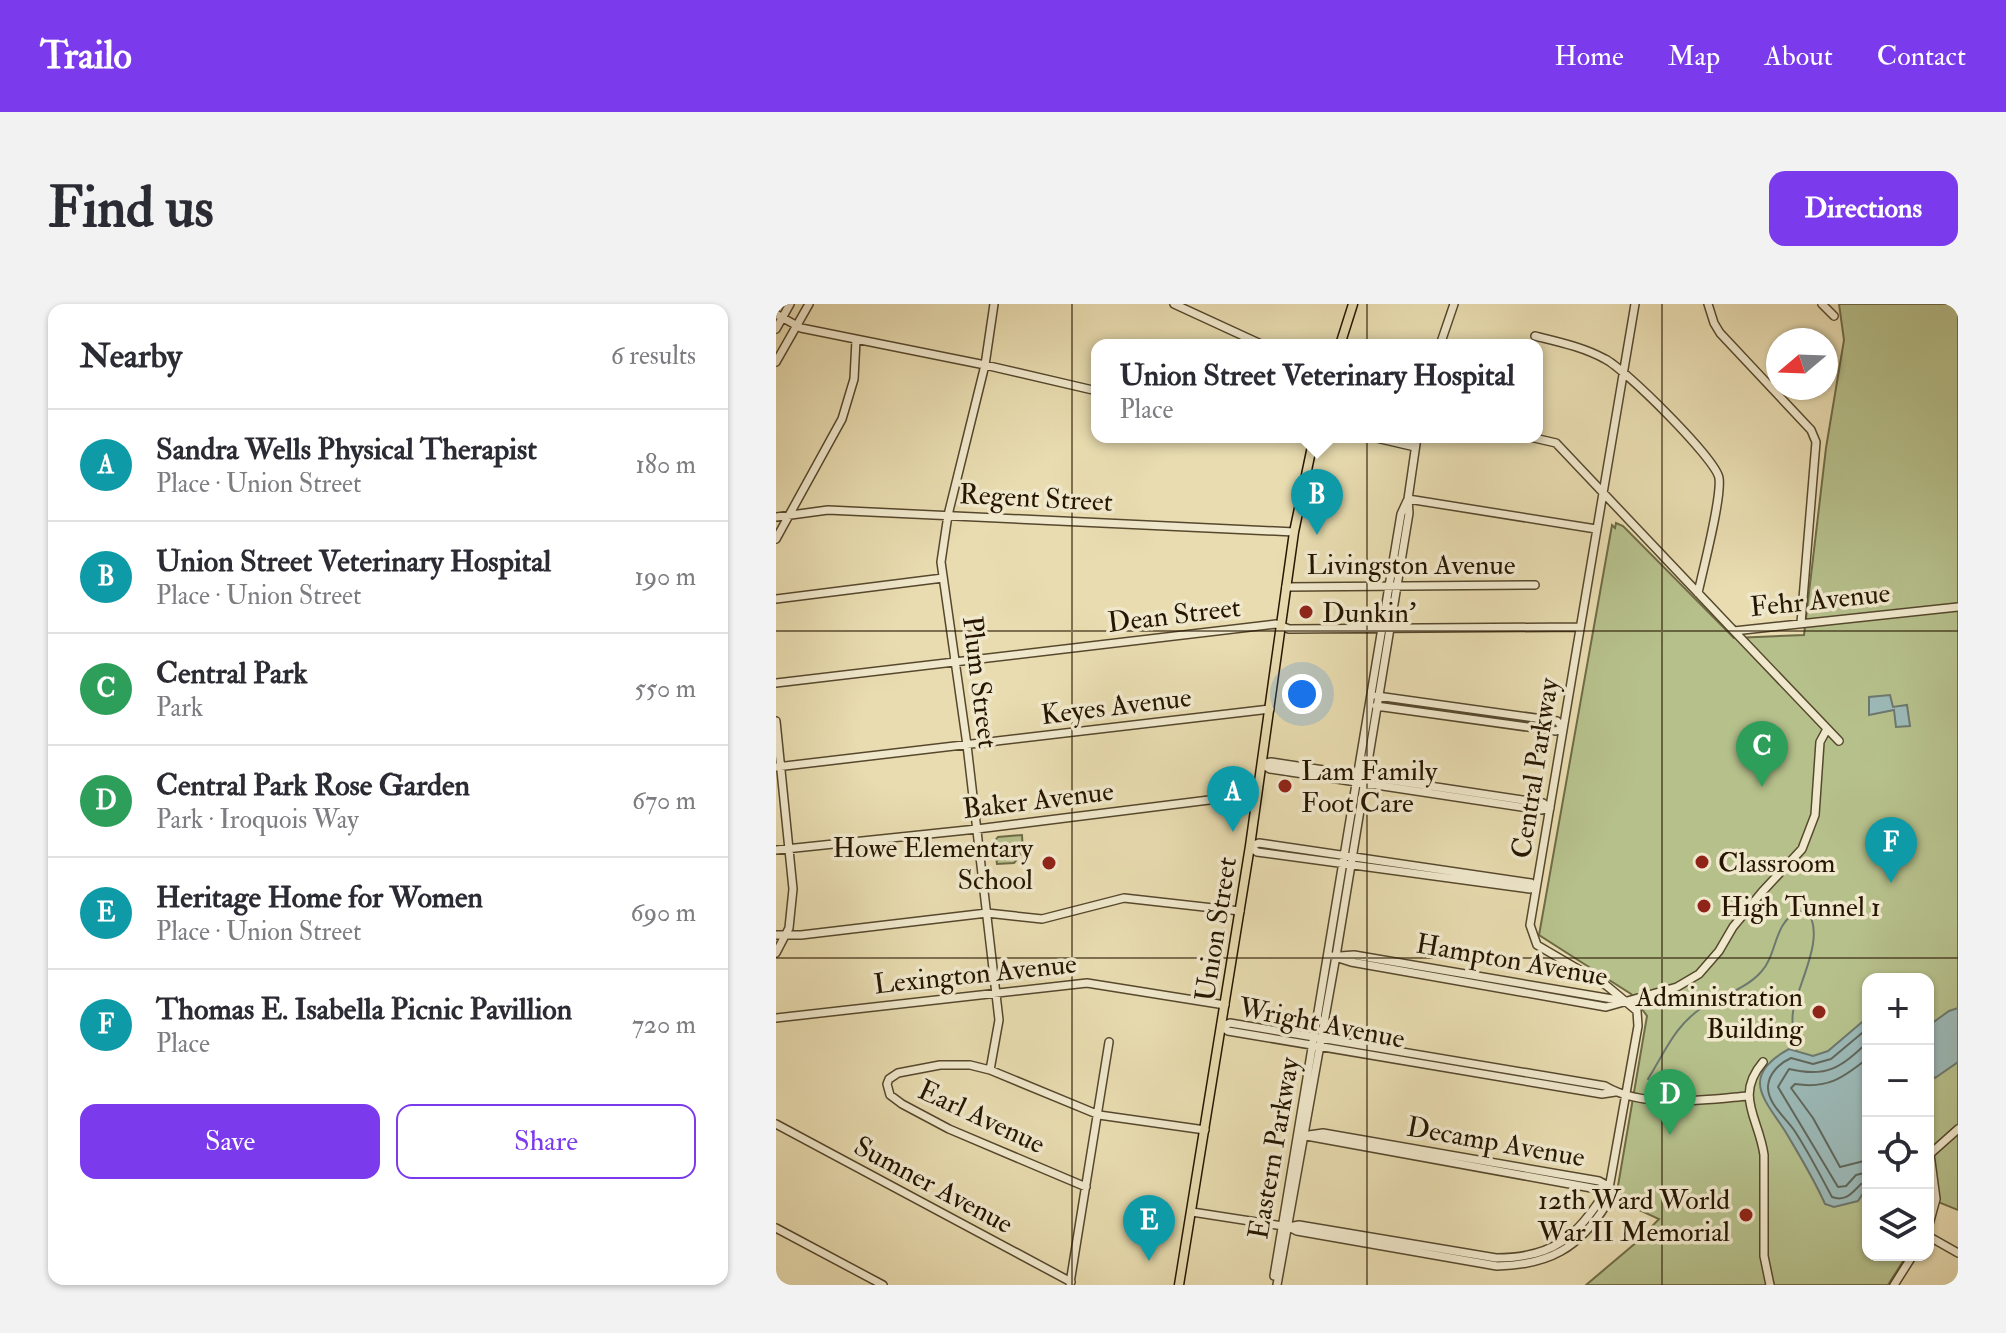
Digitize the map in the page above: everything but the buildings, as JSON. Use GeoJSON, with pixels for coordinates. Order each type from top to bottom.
{"type":"FeatureCollection","features":[{"type":"Feature","properties":{"kind":"main road"},"geometry":{"type":"LineString","coordinates":[[1342,339],[1353,304]]}},
{"type":"Feature","properties":{"kind":"main road","name":"Union Street"},"geometry":{"type":"LineString","coordinates":[[1179,1285],[1250,846],[1294,532],[1313,443]]}},
{"type":"Feature","properties":{"kind":"street"},"geometry":{"type":"LineString","coordinates":[[776,329],[779,316],[790,304]]}},
{"type":"Feature","properties":{"kind":"street"},"geometry":{"type":"LineString","coordinates":[[776,362],[809,304]]}},
{"type":"Feature","properties":{"kind":"street","name":"Plum Street"},"geometry":{"type":"LineString","coordinates":[[990,1070],[999,1020],[967,745],[941,562],[948,515],[985,365],[994,304]]}},
{"type":"Feature","properties":{"kind":"street"},"geometry":{"type":"LineString","coordinates":[[1442,339],[1454,304]]}},
{"type":"Feature","properties":{"kind":"street","name":"Central Parkway"},"geometry":{"type":"LineString","coordinates":[[1626,1001],[1607,986],[1537,945],[1530,925],[1635,304]]}},
{"type":"Feature","properties":{"kind":"street"},"geometry":{"type":"LineString","coordinates":[[1708,304],[1720,333],[1811,430],[1816,442],[1801,623]]}},
{"type":"Feature","properties":{"kind":"street"},"geometry":{"type":"LineString","coordinates":[[1822,304],[1834,316]]}},
{"type":"Feature","properties":{"kind":"street"},"geometry":{"type":"LineString","coordinates":[[1178,305],[1250,339]]}},
{"type":"Feature","properties":{"kind":"street"},"geometry":{"type":"LineString","coordinates":[[779,316],[796,326],[1091,390]]}},
{"type":"Feature","properties":{"kind":"street"},"geometry":{"type":"LineString","coordinates":[[1535,336],[1567,343],[1624,370],[1709,458],[1720,479],[1698,593]]}},
{"type":"Feature","properties":{"kind":"street"},"geometry":{"type":"LineString","coordinates":[[776,539],[842,419],[854,379],[856,340]]}},
{"type":"Feature","properties":{"kind":"street","name":"Fehr Avenue"},"geometry":{"type":"LineString","coordinates":[[1543,440],[1556,443],[1734,631],[1958,607]]}},
{"type":"Feature","properties":{"kind":"street"},"geometry":{"type":"LineString","coordinates":[[1398,443],[1415,447]]}},
{"type":"Feature","properties":{"kind":"street","name":"Eastern Parkway"},"geometry":{"type":"LineString","coordinates":[[1348,860],[1355,780],[1373,706],[1409,513],[1416,443]]}},
{"type":"Feature","properties":{"kind":"street"},"geometry":{"type":"LineString","coordinates":[[1408,499],[1596,529]]}},
{"type":"Feature","properties":{"kind":"street","name":"Regent Street"},"geometry":{"type":"LineString","coordinates":[[776,517],[828,510],[1294,532]]}},
{"type":"Feature","properties":{"kind":"street"},"geometry":{"type":"LineString","coordinates":[[776,599],[943,578]]}},
{"type":"Feature","properties":{"kind":"street","name":"Livingston Avenue"},"geometry":{"type":"LineString","coordinates":[[1286,587],[1535,585]]}},
{"type":"Feature","properties":{"kind":"street","name":"Dean Street"},"geometry":{"type":"LineString","coordinates":[[776,683],[1276,624],[1282,627],[1579,627]]}},
{"type":"Feature","properties":{"kind":"street"},"geometry":{"type":"LineString","coordinates":[[1734,631],[1839,741]]}},
{"type":"Feature","properties":{"kind":"street"},"geometry":{"type":"LineString","coordinates":[[1373,706],[1556,731],[1563,727],[1557,721],[1375,696]]}},
{"type":"Feature","properties":{"kind":"street","name":"Eastern Parkway"},"geometry":{"type":"LineString","coordinates":[[1275,1285],[1348,860],[1365,781],[1373,706]]}},
{"type":"Feature","properties":{"kind":"street","name":"Keyes Avenue"},"geometry":{"type":"LineString","coordinates":[[779,766],[1270,709]]}},
{"type":"Feature","properties":{"kind":"street"},"geometry":{"type":"LineString","coordinates":[[776,721],[793,889],[786,934],[776,953]]}},
{"type":"Feature","properties":{"kind":"street"},"geometry":{"type":"LineString","coordinates":[[1626,1001],[1677,987],[1699,974],[1719,951],[1733,927],[1802,849],[1815,815],[1820,742],[1827,729]]}},
{"type":"Feature","properties":{"kind":"street"},"geometry":{"type":"LineString","coordinates":[[1262,764],[1271,762],[1355,780],[1543,803],[1550,808]]}},
{"type":"Feature","properties":{"kind":"street","name":"Baker Avenue"},"geometry":{"type":"LineString","coordinates":[[776,850],[1257,794]]}},
{"type":"Feature","properties":{"kind":"street"},"geometry":{"type":"LineString","coordinates":[[1250,846],[1259,843],[1297,853],[1531,883],[1536,887]]}},
{"type":"Feature","properties":{"kind":"street"},"geometry":{"type":"LineString","coordinates":[[776,935],[801,935],[987,913],[1042,919],[1124,898],[1240,911]]}},
{"type":"Feature","properties":{"kind":"street","name":"Hampton Avenue"},"geometry":{"type":"LineString","coordinates":[[1332,956],[1354,955],[1626,1001]]}},
{"type":"Feature","properties":{"kind":"street","name":"Lexington Avenue"},"geometry":{"type":"LineString","coordinates":[[776,1018],[1087,983],[1225,1005]]}},
{"type":"Feature","properties":{"kind":"street"},"geometry":{"type":"LineString","coordinates":[[1192,1212],[1285,1226],[1299,1225],[1496,1258],[1516,1258],[1551,1250],[1566,1241],[1610,1187],[1638,1026],[1637,1011],[1626,1001]]}},
{"type":"Feature","properties":{"kind":"street","name":"Wright Avenue"},"geometry":{"type":"LineString","coordinates":[[1222,1026],[1230,1023],[1317,1041],[1605,1086],[1615,1092],[1683,1102],[1747,1096]]}},
{"type":"Feature","properties":{"kind":"street"},"geometry":{"type":"LineString","coordinates":[[1070,1284],[1109,1042]]}},
{"type":"Feature","properties":{"kind":"street"},"geometry":{"type":"LineString","coordinates":[[1763,1062],[1754,1073],[1747,1096],[1764,1155],[1764,1256],[1770,1285]]}},
{"type":"Feature","properties":{"kind":"street","name":"Earl Avenue"},"geometry":{"type":"LineString","coordinates":[[990,1070],[959,1064],[900,1072],[893,1075],[887,1084],[890,1095],[902,1104],[949,1129],[1086,1187]]}},
{"type":"Feature","properties":{"kind":"street"},"geometry":{"type":"LineString","coordinates":[[990,1070],[1099,1115],[1205,1130]]}},
{"type":"Feature","properties":{"kind":"street","name":"Sumner Avenue"},"geometry":{"type":"LineString","coordinates":[[776,1124],[1070,1284]]}},
{"type":"Feature","properties":{"kind":"street"},"geometry":{"type":"LineString","coordinates":[[1934,1206],[1936,1199],[1930,1154],[1958,1129]]}},
{"type":"Feature","properties":{"kind":"street","name":"Decamp Avenue"},"geometry":{"type":"LineString","coordinates":[[1301,1135],[1597,1189],[1610,1187]]}},
{"type":"Feature","properties":{"kind":"street"},"geometry":{"type":"LineString","coordinates":[[776,1228],[883,1285]]}},
{"type":"Feature","properties":{"kind":"street"},"geometry":{"type":"LineString","coordinates":[[1934,1239],[1958,1253]]}},
{"type":"Feature","properties":{"kind":"street"},"geometry":{"type":"LineString","coordinates":[[1894,1285],[1909,1261]]}},
{"type":"Feature","properties":{"kind":"green space"},"geometry":{"type":"Polygon","coordinates":[[[1839,304],[1958,304],[1958,1210],[1934,1200],[1934,973],[1862,973],[1862,1261],[1903,1261],[1888,1285],[1586,1285],[1659,1219],[1613,1198],[1618,1186],[1647,1016],[1631,994],[1539,935],[1612,525],[1615,528],[1616,523],[1623,526],[1734,638],[1804,635],[1826,448],[1834,400],[1838,400],[1844,340],[1839,304]]]}},
{"type":"Feature","properties":{"kind":"green space"},"geometry":{"type":"Polygon","coordinates":[[[1022,835],[1023,852],[1014,863],[997,864],[994,842],[998,837],[1022,835]]]}},
{"type":"Feature","properties":{"kind":"water"},"geometry":{"type":"Polygon","coordinates":[[[1890,695],[1893,707],[1907,705],[1910,726],[1896,727],[1894,710],[1869,715],[1869,697],[1890,695]]]}},
{"type":"Feature","properties":{"kind":"water"},"geometry":{"type":"Polygon","coordinates":[[[1958,1008],[1958,1062],[1935,1078],[1934,1022],[1958,1008]]]}},
{"type":"Feature","properties":{"kind":"water"},"geometry":{"type":"Polygon","coordinates":[[[1862,1022],[1862,1195],[1858,1201],[1834,1207],[1825,1204],[1766,1101],[1760,1080],[1773,1060],[1789,1049],[1813,1056],[1828,1051],[1862,1022]]]}},
{"type":"Feature","properties":{"kind":"waterway"},"geometry":{"type":"LineString","coordinates":[[1648,1079],[1671,1040],[1693,1014],[1742,987],[1761,972],[1784,923],[1799,911],[1808,913],[1814,935],[1793,1012],[1797,1050]]}},
{"type":"Feature","properties":{"kind":"place","name":"Union Street Veterinary Hospital"},"geometry":{"type":"Point","coordinates":[1317,535]}},
{"type":"Feature","properties":{"kind":"place","name":"Dunkin'"},"geometry":{"type":"Point","coordinates":[1306,612]}},
{"type":"Feature","properties":{"kind":"place","name":"Lam Family Foot Care"},"geometry":{"type":"Point","coordinates":[1285,786]}},
{"type":"Feature","properties":{"kind":"place","name":"Central Park"},"geometry":{"type":"Point","coordinates":[1762,787]}},
{"type":"Feature","properties":{"kind":"place","name":"Sandra Wells Physical Therapist"},"geometry":{"type":"Point","coordinates":[1233,832]}},
{"type":"Feature","properties":{"kind":"place","name":"Classroom"},"geometry":{"type":"Point","coordinates":[1702,862]}},
{"type":"Feature","properties":{"kind":"place","name":"Howe Elementary School"},"geometry":{"type":"Point","coordinates":[1049,863]}},
{"type":"Feature","properties":{"kind":"place","name":"Thomas E. Isabella Picnic Pavillion"},"geometry":{"type":"Point","coordinates":[1891,883]}},
{"type":"Feature","properties":{"kind":"place","name":"High Tunnel 1"},"geometry":{"type":"Point","coordinates":[1704,906]}},
{"type":"Feature","properties":{"kind":"place","name":"Administration Building"},"geometry":{"type":"Point","coordinates":[1819,1012]}},
{"type":"Feature","properties":{"kind":"place","name":"Central Park Rose Garden"},"geometry":{"type":"Point","coordinates":[1670,1135]}},
{"type":"Feature","properties":{"kind":"place","name":"12th Ward World War II Memorial"},"geometry":{"type":"Point","coordinates":[1746,1215]}},
{"type":"Feature","properties":{"kind":"place","name":"Heritage Home for Women"},"geometry":{"type":"Point","coordinates":[1149,1261]}}]}
